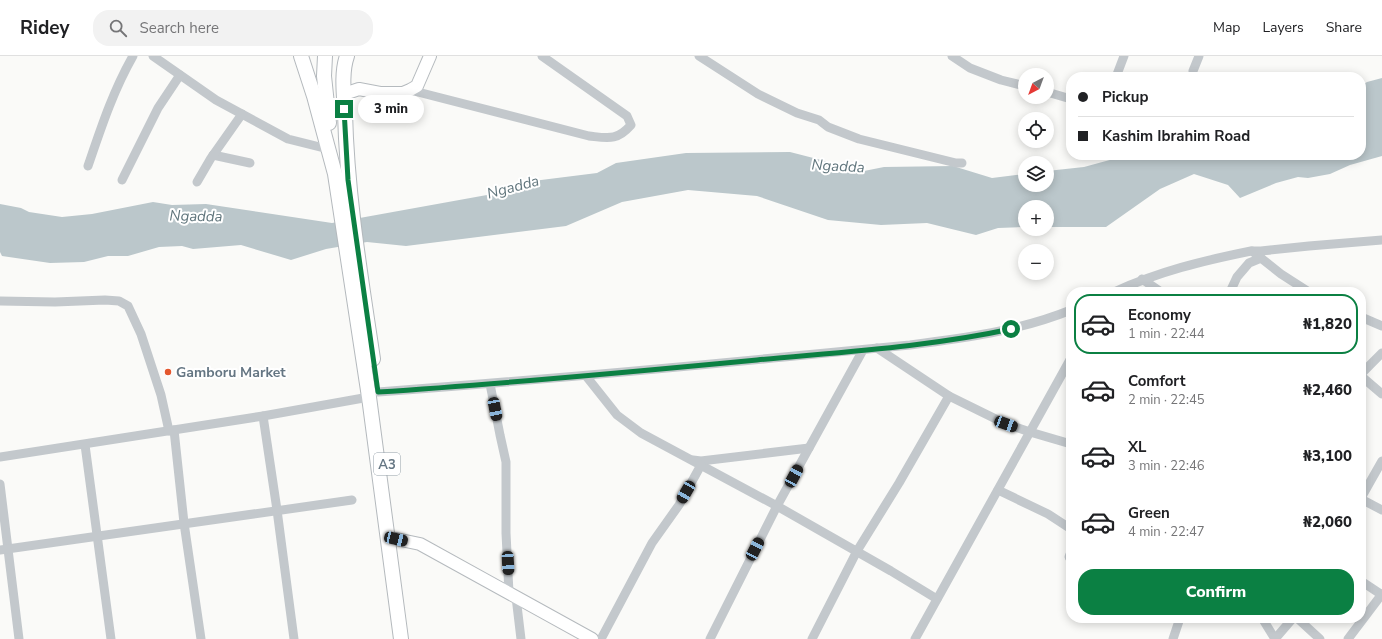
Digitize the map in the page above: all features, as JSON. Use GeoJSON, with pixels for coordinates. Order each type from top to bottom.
{"type":"FeatureCollection","features":[{"type":"Feature","properties":{"kind":"highway","name":"A3"},"geometry":{"type":"LineString","coordinates":[[301,56],[314,96],[328,149],[340,178],[410,639]]}},
{"type":"Feature","properties":{"kind":"highway"},"geometry":{"type":"LineString","coordinates":[[325,56],[325,89],[340,178]]}},
{"type":"Feature","properties":{"kind":"highway","name":"A3"},"geometry":{"type":"LineString","coordinates":[[340,178],[346,153],[344,59]]}},
{"type":"Feature","properties":{"kind":"highway","name":"A3"},"geometry":{"type":"LineString","coordinates":[[373,395],[401,639]]}},
{"type":"Feature","properties":{"kind":"main road"},"geometry":{"type":"LineString","coordinates":[[344,94],[360,90],[380,93],[403,93],[410,90],[417,86],[430,56]]}},
{"type":"Feature","properties":{"kind":"main road"},"geometry":{"type":"LineString","coordinates":[[396,539],[420,544],[592,639]]}},
{"type":"Feature","properties":{"kind":"street"},"geometry":{"type":"LineString","coordinates":[[88,166],[104,118],[120,78],[133,56]]}},
{"type":"Feature","properties":{"kind":"street"},"geometry":{"type":"LineString","coordinates":[[153,56],[216,100],[288,140],[328,149]]}},
{"type":"Feature","properties":{"kind":"street"},"geometry":{"type":"LineString","coordinates":[[410,90],[589,136],[611,138],[624,133],[631,125],[627,116],[542,56]]}},
{"type":"Feature","properties":{"kind":"street"},"geometry":{"type":"LineString","coordinates":[[699,56],[709,64],[758,94],[797,114],[819,120],[828,127],[859,139],[956,163],[962,163]]}},
{"type":"Feature","properties":{"kind":"street"},"geometry":{"type":"LineString","coordinates":[[952,56],[970,68],[1001,80],[1018,84]]}},
{"type":"Feature","properties":{"kind":"street"},"geometry":{"type":"LineString","coordinates":[[1118,72],[1124,56]]}},
{"type":"Feature","properties":{"kind":"street"},"geometry":{"type":"LineString","coordinates":[[1193,71],[1200,56]]}},
{"type":"Feature","properties":{"kind":"street"},"geometry":{"type":"LineString","coordinates":[[122,180],[158,108],[180,75]]}},
{"type":"Feature","properties":{"kind":"street"},"geometry":{"type":"LineString","coordinates":[[1054,94],[1066,97]]}},
{"type":"Feature","properties":{"kind":"street"},"geometry":{"type":"LineString","coordinates":[[197,182],[213,155],[242,114]]}},
{"type":"Feature","properties":{"kind":"street"},"geometry":{"type":"LineString","coordinates":[[213,155],[250,163]]}},
{"type":"Feature","properties":{"kind":"street"},"geometry":{"type":"LineString","coordinates":[[1125,287],[1142,279],[1171,269],[1251,251],[1382,240]]}},
{"type":"Feature","properties":{"kind":"street"},"geometry":{"type":"LineString","coordinates":[[1251,251],[1281,274],[1301,287]]}},
{"type":"Feature","properties":{"kind":"street"},"geometry":{"type":"LineString","coordinates":[[1232,287],[1237,277],[1249,264],[1261,258]]}},
{"type":"Feature","properties":{"kind":"street"},"geometry":{"type":"LineString","coordinates":[[1142,279],[1154,287]]}},
{"type":"Feature","properties":{"kind":"street"},"geometry":{"type":"LineString","coordinates":[[0,301],[55,302],[105,300],[119,301],[128,306],[142,334],[171,431],[201,639]]}},
{"type":"Feature","properties":{"kind":"street"},"geometry":{"type":"LineString","coordinates":[[0,458],[263,416],[373,395],[863,350],[966,338],[1022,327],[1066,312]]}},
{"type":"Feature","properties":{"kind":"street"},"geometry":{"type":"LineString","coordinates":[[1366,319],[1382,326]]}},
{"type":"Feature","properties":{"kind":"street"},"geometry":{"type":"LineString","coordinates":[[877,348],[949,396],[1006,424],[1066,443]]}},
{"type":"Feature","properties":{"kind":"street"},"geometry":{"type":"LineString","coordinates":[[710,639],[777,506],[863,350]]}},
{"type":"Feature","properties":{"kind":"street"},"geometry":{"type":"LineString","coordinates":[[1366,370],[1382,353]]}},
{"type":"Feature","properties":{"kind":"street"},"geometry":{"type":"LineString","coordinates":[[915,639],[1066,369]]}},
{"type":"Feature","properties":{"kind":"street"},"geometry":{"type":"LineString","coordinates":[[586,376],[617,415],[641,433],[777,506],[857,551],[937,599]]}},
{"type":"Feature","properties":{"kind":"street"},"geometry":{"type":"LineString","coordinates":[[1366,380],[1382,394]]}},
{"type":"Feature","properties":{"kind":"street"},"geometry":{"type":"LineString","coordinates":[[490,384],[506,462],[506,533],[520,639]]}},
{"type":"Feature","properties":{"kind":"street"},"geometry":{"type":"LineString","coordinates":[[812,639],[857,551],[899,484],[949,396]]}},
{"type":"Feature","properties":{"kind":"street"},"geometry":{"type":"LineString","coordinates":[[263,416],[294,639]]}},
{"type":"Feature","properties":{"kind":"street"},"geometry":{"type":"LineString","coordinates":[[85,445],[111,639]]}},
{"type":"Feature","properties":{"kind":"street"},"geometry":{"type":"LineString","coordinates":[[692,460],[701,461],[809,448]]}},
{"type":"Feature","properties":{"kind":"street"},"geometry":{"type":"LineString","coordinates":[[1366,489],[1382,461]]}},
{"type":"Feature","properties":{"kind":"street"},"geometry":{"type":"LineString","coordinates":[[601,639],[652,543],[679,505],[701,465]]}},
{"type":"Feature","properties":{"kind":"street"},"geometry":{"type":"LineString","coordinates":[[0,484],[4,549],[19,639]]}},
{"type":"Feature","properties":{"kind":"street"},"geometry":{"type":"LineString","coordinates":[[998,490],[1048,514],[1066,526]]}},
{"type":"Feature","properties":{"kind":"street"},"geometry":{"type":"LineString","coordinates":[[4,549],[352,500]]}},
{"type":"Feature","properties":{"kind":"street"},"geometry":{"type":"LineString","coordinates":[[1366,501],[1382,510]]}},
{"type":"Feature","properties":{"kind":"street"},"geometry":{"type":"LineString","coordinates":[[1366,584],[1382,595],[1366,616]]}},
{"type":"Feature","properties":{"kind":"street"},"geometry":{"type":"LineString","coordinates":[[1174,639],[1179,623]]}},
{"type":"Feature","properties":{"kind":"street"},"geometry":{"type":"LineString","coordinates":[[1265,623],[1275,639],[1289,623]]}},
{"type":"Feature","properties":{"kind":"street"},"geometry":{"type":"LineString","coordinates":[[1302,623],[1320,639]]}},
{"type":"Feature","properties":{"kind":"street"},"geometry":{"type":"LineString","coordinates":[[1348,639],[1360,623]]}},
{"type":"Feature","properties":{"kind":"water","name":"Ngadda"},"geometry":{"type":"Polygon","coordinates":[[[1382,78],[1382,156],[1350,165],[1330,174],[1308,178],[1298,177],[1276,183],[1240,198],[1228,185],[1194,174],[1160,189],[1106,227],[1054,227],[1054,200],[1018,200],[1018,227],[998,228],[976,235],[927,223],[881,225],[828,220],[757,196],[688,190],[622,202],[566,226],[406,246],[367,242],[326,249],[291,260],[241,245],[193,249],[182,246],[159,247],[128,256],[108,256],[84,262],[50,263],[2,256],[0,252],[0,204],[21,208],[29,212],[62,217],[92,214],[153,202],[172,205],[206,204],[332,223],[509,191],[517,183],[597,173],[616,163],[686,153],[790,152],[864,171],[884,167],[953,166],[992,178],[1018,175],[1018,192],[1054,192],[1054,170],[1084,167],[1110,160],[1366,160],[1366,83],[1382,78]]]}},
{"type":"Feature","properties":{"kind":"place","name":"Gamboru Market"},"geometry":{"type":"Point","coordinates":[168,372]}},
{"type":"Feature","properties":{"kind":"route"},"geometry":{"type":"LineString","coordinates":[[344,109],[348,180],[378,392],[586,376],[863,350],[966,338],[1011,329]]}}]}
